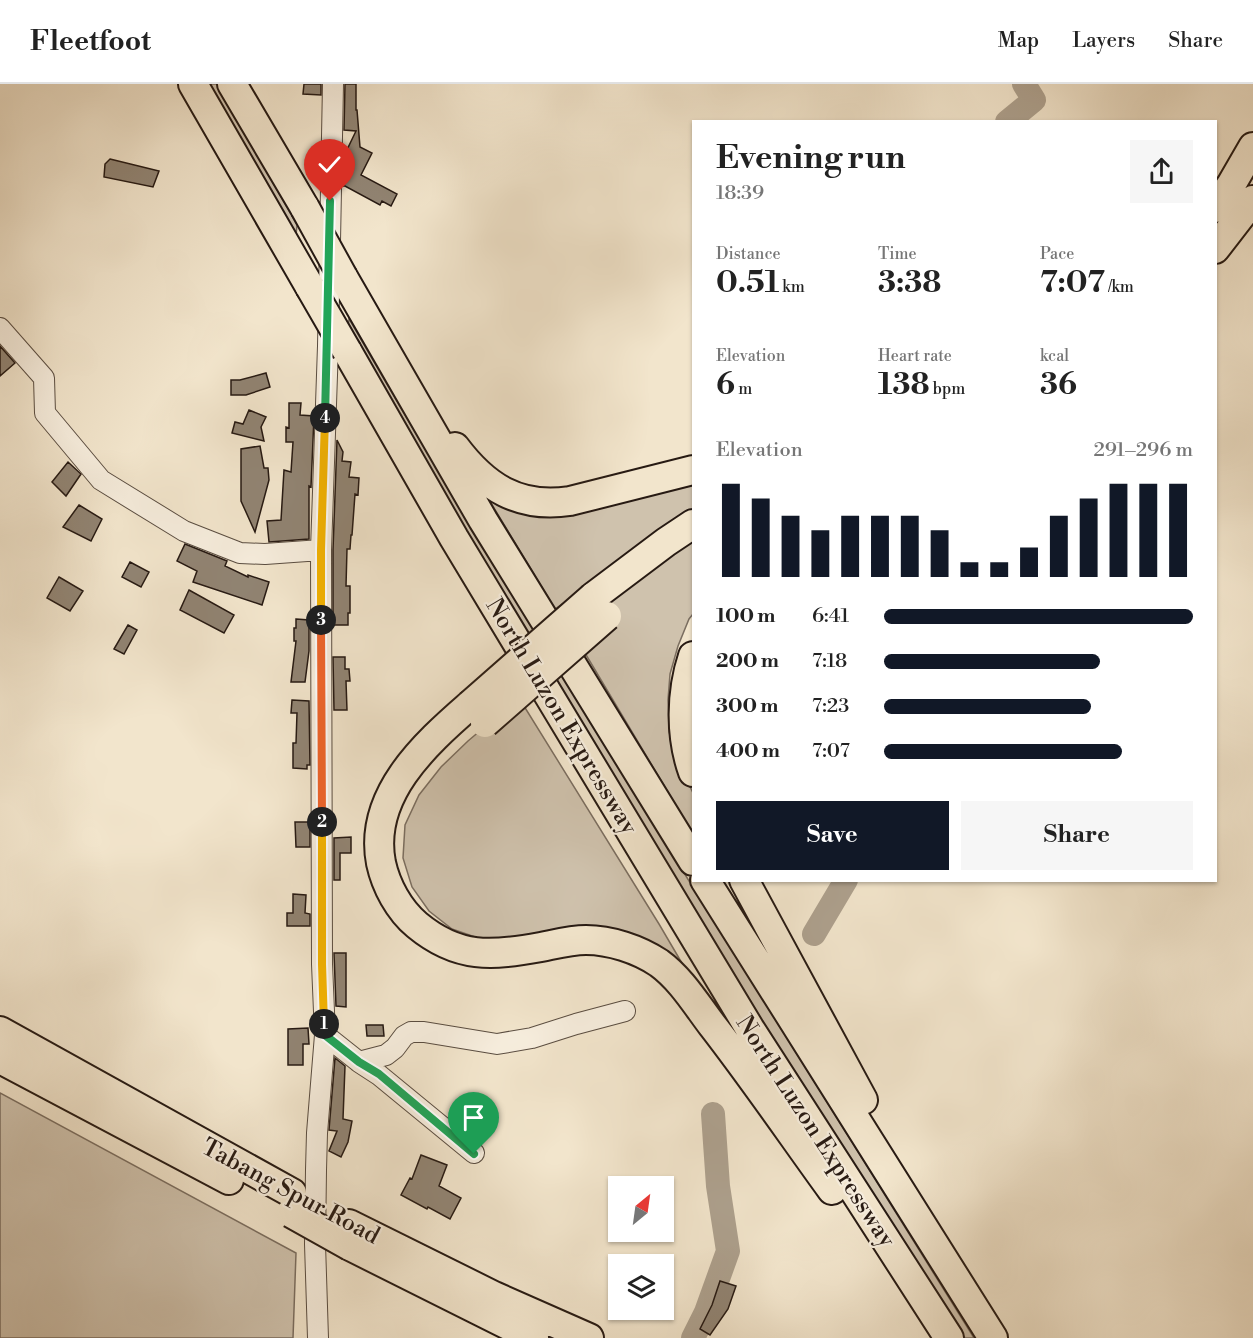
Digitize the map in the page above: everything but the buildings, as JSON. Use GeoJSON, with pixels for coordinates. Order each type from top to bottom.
{"type":"FeatureCollection","features":[{"type":"Feature","properties":{"kind":"highway","name":"North Luzon Expressway"},"geometry":{"type":"LineString","coordinates":[[193,84],[460,548],[750,1029],[949,1338]]}},
{"type":"Feature","properties":{"kind":"highway","name":"North Luzon Expressway"},"geometry":{"type":"LineString","coordinates":[[232,84],[483,520],[692,859]]}},
{"type":"Feature","properties":{"kind":"highway"},"geometry":{"type":"LineString","coordinates":[[1217,205],[1253,147]]}},
{"type":"Feature","properties":{"kind":"highway"},"geometry":{"type":"LineString","coordinates":[[1217,246],[1253,200]]}},
{"type":"Feature","properties":{"kind":"highway"},"geometry":{"type":"LineString","coordinates":[[371,324],[466,462],[503,492],[524,501],[557,503],[692,470]]}},
{"type":"Feature","properties":{"kind":"highway"},"geometry":{"type":"LineString","coordinates":[[692,525],[666,542],[600,606],[477,714],[448,724],[417,755],[387,801],[382,816],[380,855],[383,873],[392,894],[411,920],[436,939],[465,951],[494,954],[585,940],[615,944],[645,955],[659,964],[682,985],[752,1076],[829,1186],[941,1338]]}},
{"type":"Feature","properties":{"kind":"highway"},"geometry":{"type":"LineString","coordinates":[[692,660],[686,681],[684,716],[685,736],[692,768]]}},
{"type":"Feature","properties":{"kind":"highway","name":"North Luzon Expressway"},"geometry":{"type":"LineString","coordinates":[[706,882],[995,1338]]}},
{"type":"Feature","properties":{"kind":"highway"},"geometry":{"type":"LineString","coordinates":[[745,882],[995,1338]]}},
{"type":"Feature","properties":{"kind":"highway","name":"Tabang Spur Road"},"geometry":{"type":"LineString","coordinates":[[0,1031],[292,1203],[534,1338]]}},
{"type":"Feature","properties":{"kind":"highway","name":"Tabang Spur Road"},"geometry":{"type":"LineString","coordinates":[[0,1059],[292,1203]]}},
{"type":"Feature","properties":{"kind":"highway","name":"Tabang Spur Road"},"geometry":{"type":"LineString","coordinates":[[349,1235],[589,1338]]}},
{"type":"Feature","properties":{"kind":"street"},"geometry":{"type":"LineString","coordinates":[[318,1338],[315,1244],[317,1132],[325,1035],[322,964],[321,550],[333,84]]}},
{"type":"Feature","properties":{"kind":"street"},"geometry":{"type":"LineString","coordinates":[[0,328],[44,378],[45,413],[101,480],[184,531],[240,553],[265,554],[321,550]]}},
{"type":"Feature","properties":{"kind":"street"},"geometry":{"type":"LineString","coordinates":[[359,1062],[386,1055],[411,1032],[497,1044],[532,1038],[625,1011]]}},
{"type":"Feature","properties":{"kind":"street"},"geometry":{"type":"LineString","coordinates":[[325,1035],[359,1062],[379,1074],[474,1154]]}},
{"type":"Feature","properties":{"kind":"shaded area"},"geometry":{"type":"Polygon","coordinates":[[[205,84],[217,84],[297,225],[295,246],[205,84]]]}},
{"type":"Feature","properties":{"kind":"shaded area"},"geometry":{"type":"Polygon","coordinates":[[[349,319],[545,648],[974,1338],[965,1338],[741,991],[347,338],[349,319]]]}},
{"type":"Feature","properties":{"kind":"shaded area"},"geometry":{"type":"Polygon","coordinates":[[[692,479],[692,514],[555,609],[488,498],[692,479]]]}},
{"type":"Feature","properties":{"kind":"shaded area"},"geometry":{"type":"Polygon","coordinates":[[[692,541],[692,615],[678,646],[670,674],[668,700],[669,732],[676,756],[692,791],[692,832],[573,633],[604,602],[692,541]]]}},
{"type":"Feature","properties":{"kind":"shaded area"},"geometry":{"type":"Polygon","coordinates":[[[519,698],[693,982],[668,960],[478,938],[452,929],[429,911],[412,887],[403,858],[405,825],[419,795],[441,767],[519,698]]]}},
{"type":"Feature","properties":{"kind":"shaded area"},"geometry":{"type":"Polygon","coordinates":[[[0,1093],[296,1253],[293,1338],[0,1338],[0,1093]]]}},
{"type":"Feature","properties":{"kind":"waterway"},"geometry":{"type":"LineString","coordinates":[[1009,120],[1034,100],[1024,84]]}},
{"type":"Feature","properties":{"kind":"waterway"},"geometry":{"type":"LineString","coordinates":[[814,934],[845,882]]}},
{"type":"Feature","properties":{"kind":"waterway"},"geometry":{"type":"LineString","coordinates":[[693,1338],[706,1312],[728,1251],[718,1186],[713,1114]]}},
{"type":"Feature","properties":{"kind":"route"},"geometry":{"type":"LineString","coordinates":[[330,201],[321,550],[322,964],[325,1035],[359,1062],[379,1074],[474,1154]]}}]}
